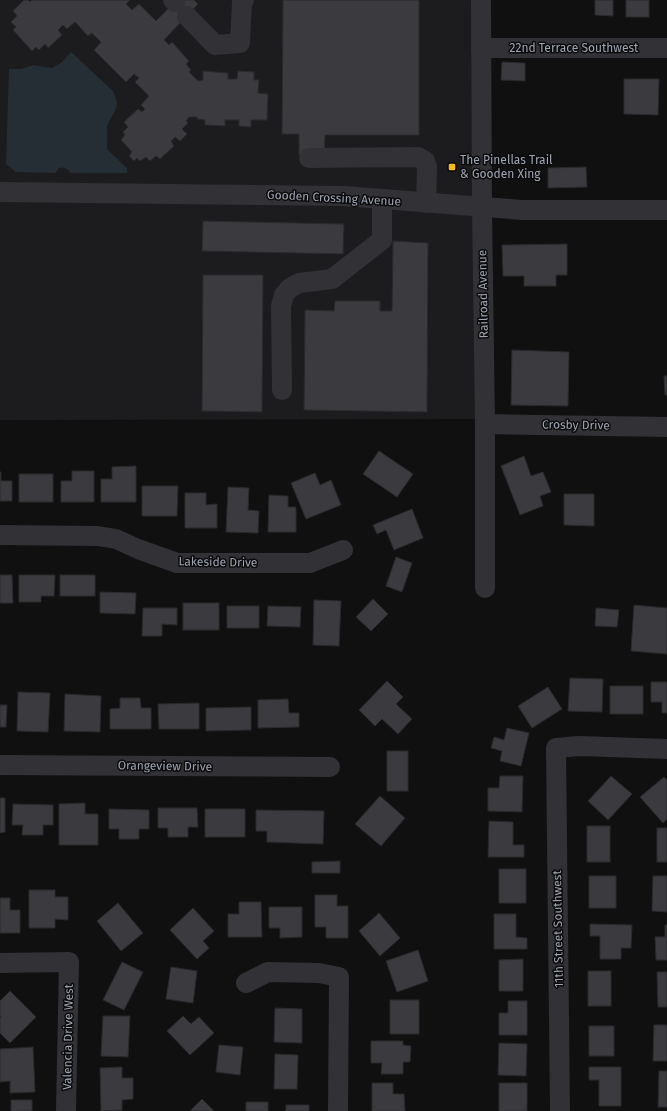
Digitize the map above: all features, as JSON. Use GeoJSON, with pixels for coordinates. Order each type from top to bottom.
{"type":"FeatureCollection","features":[{"type":"Feature","properties":{"kind":"street"},"geometry":{"type":"LineString","coordinates":[[178,6],[215,45],[240,43],[242,2],[244,0]]}},
{"type":"Feature","properties":{"kind":"street","name":"Railroad Avenue"},"geometry":{"type":"LineString","coordinates":[[481,0],[485,424],[484,588]]}},
{"type":"Feature","properties":{"kind":"street","name":"22nd Terrace Southwest"},"geometry":{"type":"LineString","coordinates":[[481,48],[667,48]]}},
{"type":"Feature","properties":{"kind":"street"},"geometry":{"type":"LineString","coordinates":[[309,158],[418,157],[425,161],[427,167],[426,203]]}},
{"type":"Feature","properties":{"kind":"street","name":"Gooden Crossing Avenue"},"geometry":{"type":"LineString","coordinates":[[0,192],[336,196],[522,210],[667,210]]}},
{"type":"Feature","properties":{"kind":"street"},"geometry":{"type":"LineString","coordinates":[[282,390],[281,306],[284,295],[290,288],[299,283],[332,279],[382,240],[382,199]]}},
{"type":"Feature","properties":{"kind":"street","name":"Crosby Drive"},"geometry":{"type":"LineString","coordinates":[[485,424],[667,427]]}},
{"type":"Feature","properties":{"kind":"street","name":"Lakeside Drive"},"geometry":{"type":"LineString","coordinates":[[0,535],[98,536],[116,539],[138,549],[177,563],[310,563],[343,550]]}},
{"type":"Feature","properties":{"kind":"street","name":"11th Street Southwest"},"geometry":{"type":"LineString","coordinates":[[560,1111],[556,748],[579,746],[667,748]]}},
{"type":"Feature","properties":{"kind":"street","name":"Orangeview Drive"},"geometry":{"type":"LineString","coordinates":[[0,764],[330,767]]}},
{"type":"Feature","properties":{"kind":"street","name":"Valencia Drive West"},"geometry":{"type":"LineString","coordinates":[[0,963],[69,962],[66,1111]]}},
{"type":"Feature","properties":{"kind":"street"},"geometry":{"type":"LineString","coordinates":[[246,983],[268,972],[319,973],[339,976],[338,1111]]}},
{"type":"Feature","properties":{"kind":"shaded area"},"geometry":{"type":"Polygon","coordinates":[[[0,0],[473,0],[474,198],[0,183],[0,0]],[[62,62],[52,68],[33,65],[21,69],[9,69],[59,168],[127,168],[107,149],[107,126],[116,109],[62,62]]]}},
{"type":"Feature","properties":{"kind":"shaded area"},"geometry":{"type":"Polygon","coordinates":[[[71,52],[113,91],[117,102],[116,109],[107,126],[107,149],[127,168],[127,173],[71,173],[67,169],[63,168],[59,168],[55,173],[16,172],[6,164],[9,69],[21,69],[33,65],[52,68],[62,62],[71,52]]]}},
{"type":"Feature","properties":{"kind":"shaded area"},"geometry":{"type":"Polygon","coordinates":[[[0,201],[344,205],[473,215],[477,419],[0,420],[0,201]]]}},
{"type":"Feature","properties":{"kind":"building"},"geometry":{"type":"Polygon","coordinates":[[[24,0],[28,0],[30,2],[32,0],[130,0],[126,4],[132,10],[139,4],[156,21],[177,0],[194,0],[198,4],[164,40],[169,45],[172,42],[189,61],[186,64],[191,70],[189,72],[198,81],[203,80],[203,71],[228,73],[228,79],[237,79],[238,71],[254,72],[254,80],[259,80],[258,93],[268,94],[267,120],[251,120],[251,127],[239,126],[239,120],[225,120],[225,126],[205,125],[205,120],[197,119],[197,117],[189,117],[186,121],[188,123],[182,129],[187,134],[180,141],[175,137],[171,141],[174,146],[160,159],[156,156],[150,161],[146,157],[140,161],[137,158],[134,161],[129,156],[132,152],[121,140],[125,135],[123,132],[128,127],[124,122],[138,109],[142,112],[145,109],[141,105],[149,96],[135,82],[139,78],[134,74],[126,82],[94,50],[101,42],[92,33],[88,36],[75,22],[67,29],[63,25],[58,30],[62,35],[48,48],[45,44],[39,50],[36,47],[32,51],[13,30],[16,27],[11,22],[17,16],[13,11],[24,0]]]}},
{"type":"Feature","properties":{"kind":"building"},"geometry":{"type":"Polygon","coordinates":[[[283,0],[419,0],[419,135],[325,135],[324,156],[299,155],[299,134],[282,134],[283,0]]]}},
{"type":"Feature","properties":{"kind":"building"},"geometry":{"type":"Polygon","coordinates":[[[595,0],[613,0],[613,16],[595,15],[595,0]]]}},
{"type":"Feature","properties":{"kind":"building"},"geometry":{"type":"Polygon","coordinates":[[[626,0],[649,0],[649,17],[626,17],[626,0]]]}},
{"type":"Feature","properties":{"kind":"building"},"geometry":{"type":"Polygon","coordinates":[[[502,62],[525,63],[525,81],[501,80],[502,62]]]}},
{"type":"Feature","properties":{"kind":"building"},"geometry":{"type":"Polygon","coordinates":[[[624,79],[659,79],[658,115],[624,114],[624,79]]]}},
{"type":"Feature","properties":{"kind":"building"},"geometry":{"type":"Polygon","coordinates":[[[586,167],[587,187],[548,188],[548,168],[586,167]]]}},
{"type":"Feature","properties":{"kind":"building"},"geometry":{"type":"Polygon","coordinates":[[[203,221],[344,224],[343,254],[202,251],[203,221]]]}},
{"type":"Feature","properties":{"kind":"building"},"geometry":{"type":"Polygon","coordinates":[[[393,241],[428,243],[427,412],[304,410],[305,310],[334,311],[335,301],[380,301],[380,311],[392,311],[393,241]]]}},
{"type":"Feature","properties":{"kind":"building"},"geometry":{"type":"Polygon","coordinates":[[[567,244],[567,275],[556,275],[556,286],[524,286],[524,276],[503,276],[502,245],[567,244]]]}},
{"type":"Feature","properties":{"kind":"building"},"geometry":{"type":"Polygon","coordinates":[[[203,275],[263,275],[262,412],[202,411],[203,275]]]}},
{"type":"Feature","properties":{"kind":"building"},"geometry":{"type":"Polygon","coordinates":[[[512,350],[569,352],[568,406],[511,405],[512,350]]]}},
{"type":"Feature","properties":{"kind":"building"},"geometry":{"type":"Polygon","coordinates":[[[664,376],[667,376],[667,395],[665,395],[664,376]]]}},
{"type":"Feature","properties":{"kind":"building"},"geometry":{"type":"Polygon","coordinates":[[[379,451],[413,474],[397,497],[363,474],[379,451]]]}},
{"type":"Feature","properties":{"kind":"building"},"geometry":{"type":"Polygon","coordinates":[[[524,456],[531,476],[543,472],[551,492],[540,496],[543,506],[520,515],[501,466],[524,456]]]}},
{"type":"Feature","properties":{"kind":"building"},"geometry":{"type":"Polygon","coordinates":[[[136,466],[136,502],[101,502],[101,479],[112,479],[112,467],[136,466]]]}},
{"type":"Feature","properties":{"kind":"building"},"geometry":{"type":"Polygon","coordinates":[[[72,471],[94,471],[94,502],[61,502],[61,481],[72,481],[72,471]]]}},
{"type":"Feature","properties":{"kind":"building"},"geometry":{"type":"Polygon","coordinates":[[[0,472],[1,481],[12,481],[12,501],[0,501],[0,472]]]}},
{"type":"Feature","properties":{"kind":"building"},"geometry":{"type":"Polygon","coordinates":[[[315,473],[320,485],[331,480],[341,505],[306,519],[291,483],[315,473]]]}},
{"type":"Feature","properties":{"kind":"building"},"geometry":{"type":"Polygon","coordinates":[[[19,474],[53,474],[53,502],[19,502],[19,474]]]}},
{"type":"Feature","properties":{"kind":"building"},"geometry":{"type":"Polygon","coordinates":[[[142,486],[178,486],[177,516],[142,516],[142,486]]]}},
{"type":"Feature","properties":{"kind":"building"},"geometry":{"type":"Polygon","coordinates":[[[228,487],[249,488],[248,510],[259,511],[258,533],[226,532],[228,487]]]}},
{"type":"Feature","properties":{"kind":"building"},"geometry":{"type":"Polygon","coordinates":[[[185,493],[206,493],[206,505],[217,504],[217,528],[185,528],[185,493]]]}},
{"type":"Feature","properties":{"kind":"building"},"geometry":{"type":"Polygon","coordinates":[[[564,494],[594,494],[594,526],[564,525],[564,494]]]}},
{"type":"Feature","properties":{"kind":"building"},"geometry":{"type":"Polygon","coordinates":[[[269,495],[288,496],[288,507],[296,507],[296,532],[268,532],[269,495]]]}},
{"type":"Feature","properties":{"kind":"building"},"geometry":{"type":"Polygon","coordinates":[[[412,509],[423,538],[394,550],[386,530],[377,534],[373,525],[412,509]]]}},
{"type":"Feature","properties":{"kind":"building"},"geometry":{"type":"Polygon","coordinates":[[[396,557],[412,563],[402,592],[386,586],[396,557]]]}},
{"type":"Feature","properties":{"kind":"building"},"geometry":{"type":"Polygon","coordinates":[[[0,575],[12,575],[13,603],[0,603],[0,575]]]}},
{"type":"Feature","properties":{"kind":"building"},"geometry":{"type":"Polygon","coordinates":[[[19,575],[55,575],[54,596],[41,596],[41,602],[19,602],[19,575]]]}},
{"type":"Feature","properties":{"kind":"building"},"geometry":{"type":"Polygon","coordinates":[[[60,575],[95,575],[95,596],[60,596],[60,575]]]}},
{"type":"Feature","properties":{"kind":"building"},"geometry":{"type":"Polygon","coordinates":[[[100,592],[136,593],[135,614],[100,613],[100,592]]]}},
{"type":"Feature","properties":{"kind":"building"},"geometry":{"type":"Polygon","coordinates":[[[373,599],[388,614],[371,631],[356,617],[373,599]]]}},
{"type":"Feature","properties":{"kind":"building"},"geometry":{"type":"Polygon","coordinates":[[[314,600],[341,601],[339,646],[313,645],[314,600]]]}},
{"type":"Feature","properties":{"kind":"building"},"geometry":{"type":"Polygon","coordinates":[[[183,603],[219,603],[219,630],[183,630],[183,603]]]}},
{"type":"Feature","properties":{"kind":"building"},"geometry":{"type":"Polygon","coordinates":[[[634,605],[667,608],[667,654],[631,651],[634,605]]]}},
{"type":"Feature","properties":{"kind":"building"},"geometry":{"type":"Polygon","coordinates":[[[227,606],[259,606],[259,628],[227,628],[227,606]]]}},
{"type":"Feature","properties":{"kind":"building"},"geometry":{"type":"Polygon","coordinates":[[[268,606],[301,607],[300,627],[267,626],[268,606]]]}},
{"type":"Feature","properties":{"kind":"building"},"geometry":{"type":"Polygon","coordinates":[[[143,608],[177,608],[177,625],[162,624],[162,636],[142,636],[143,608]]]}},
{"type":"Feature","properties":{"kind":"building"},"geometry":{"type":"Polygon","coordinates":[[[596,608],[619,610],[617,627],[595,626],[596,608]]]}},
{"type":"Feature","properties":{"kind":"building"},"geometry":{"type":"Polygon","coordinates":[[[570,678],[603,679],[602,712],[568,711],[570,678]]]}},
{"type":"Feature","properties":{"kind":"building"},"geometry":{"type":"Polygon","coordinates":[[[387,681],[403,697],[396,704],[412,719],[398,734],[382,719],[375,726],[359,710],[387,681]]]}},
{"type":"Feature","properties":{"kind":"building"},"geometry":{"type":"Polygon","coordinates":[[[651,682],[667,682],[667,713],[662,713],[662,702],[651,702],[651,682]]]}},
{"type":"Feature","properties":{"kind":"building"},"geometry":{"type":"Polygon","coordinates":[[[610,686],[643,686],[643,714],[610,714],[610,686]]]}},
{"type":"Feature","properties":{"kind":"building"},"geometry":{"type":"Polygon","coordinates":[[[548,687],[562,709],[532,728],[518,706],[548,687]]]}},
{"type":"Feature","properties":{"kind":"building"},"geometry":{"type":"Polygon","coordinates":[[[18,692],[50,693],[48,732],[17,731],[18,692]]]}},
{"type":"Feature","properties":{"kind":"building"},"geometry":{"type":"Polygon","coordinates":[[[65,694],[101,696],[100,732],[64,731],[65,694]]]}},
{"type":"Feature","properties":{"kind":"building"},"geometry":{"type":"Polygon","coordinates":[[[120,698],[140,698],[141,708],[151,708],[151,729],[110,729],[110,709],[120,708],[120,698]]]}},
{"type":"Feature","properties":{"kind":"building"},"geometry":{"type":"Polygon","coordinates":[[[288,699],[289,713],[299,713],[299,727],[258,728],[258,700],[288,699]]]}},
{"type":"Feature","properties":{"kind":"building"},"geometry":{"type":"Polygon","coordinates":[[[199,703],[199,729],[159,729],[158,704],[199,703]]]}},
{"type":"Feature","properties":{"kind":"building"},"geometry":{"type":"Polygon","coordinates":[[[0,705],[7,705],[6,727],[0,727],[0,705]]]}},
{"type":"Feature","properties":{"kind":"building"},"geometry":{"type":"Polygon","coordinates":[[[251,707],[251,730],[206,731],[206,708],[251,707]]]}},
{"type":"Feature","properties":{"kind":"building"},"geometry":{"type":"Polygon","coordinates":[[[507,728],[529,733],[521,766],[500,761],[502,751],[491,748],[494,737],[504,740],[507,728]]]}},
{"type":"Feature","properties":{"kind":"building"},"geometry":{"type":"Polygon","coordinates":[[[387,751],[408,751],[408,791],[387,791],[387,751]]]}},
{"type":"Feature","properties":{"kind":"building"},"geometry":{"type":"Polygon","coordinates":[[[500,776],[523,776],[522,812],[488,811],[488,788],[499,788],[500,776]]]}},
{"type":"Feature","properties":{"kind":"building"},"geometry":{"type":"Polygon","coordinates":[[[611,776],[632,794],[608,820],[588,801],[611,776]]]}},
{"type":"Feature","properties":{"kind":"building"},"geometry":{"type":"Polygon","coordinates":[[[664,777],[667,780],[667,819],[663,823],[640,797],[664,777]]]}},
{"type":"Feature","properties":{"kind":"building"},"geometry":{"type":"Polygon","coordinates":[[[380,796],[405,818],[381,846],[355,824],[380,796]]]}},
{"type":"Feature","properties":{"kind":"building"},"geometry":{"type":"Polygon","coordinates":[[[0,798],[5,798],[5,832],[0,833],[0,798]]]}},
{"type":"Feature","properties":{"kind":"building"},"geometry":{"type":"Polygon","coordinates":[[[85,803],[85,814],[98,814],[98,845],[59,845],[59,804],[85,803]]]}},
{"type":"Feature","properties":{"kind":"building"},"geometry":{"type":"Polygon","coordinates":[[[13,804],[53,805],[53,825],[43,825],[43,835],[22,835],[23,825],[12,825],[13,804]]]}},
{"type":"Feature","properties":{"kind":"building"},"geometry":{"type":"Polygon","coordinates":[[[158,808],[197,808],[198,827],[188,827],[188,837],[168,837],[168,828],[158,828],[158,808]]]}},
{"type":"Feature","properties":{"kind":"building"},"geometry":{"type":"Polygon","coordinates":[[[109,809],[149,810],[149,829],[139,829],[139,839],[119,839],[119,829],[109,829],[109,809]]]}},
{"type":"Feature","properties":{"kind":"building"},"geometry":{"type":"Polygon","coordinates":[[[205,809],[245,809],[245,837],[205,837],[205,809]]]}},
{"type":"Feature","properties":{"kind":"building"},"geometry":{"type":"Polygon","coordinates":[[[256,810],[324,811],[323,844],[267,842],[267,831],[256,831],[256,810]]]}},
{"type":"Feature","properties":{"kind":"building"},"geometry":{"type":"Polygon","coordinates":[[[489,821],[513,822],[513,845],[524,845],[524,857],[488,857],[489,821]]]}},
{"type":"Feature","properties":{"kind":"building"},"geometry":{"type":"Polygon","coordinates":[[[587,826],[610,826],[610,862],[587,862],[587,826]]]}},
{"type":"Feature","properties":{"kind":"building"},"geometry":{"type":"Polygon","coordinates":[[[657,828],[667,828],[667,862],[657,862],[657,828]]]}},
{"type":"Feature","properties":{"kind":"building"},"geometry":{"type":"Polygon","coordinates":[[[340,861],[340,873],[312,873],[312,862],[340,861]]]}},
{"type":"Feature","properties":{"kind":"building"},"geometry":{"type":"Polygon","coordinates":[[[499,869],[526,869],[526,903],[499,903],[499,869]]]}},
{"type":"Feature","properties":{"kind":"building"},"geometry":{"type":"Polygon","coordinates":[[[589,876],[616,876],[616,908],[589,908],[589,876]]]}},
{"type":"Feature","properties":{"kind":"building"},"geometry":{"type":"Polygon","coordinates":[[[653,876],[667,876],[667,912],[652,911],[653,876]]]}},
{"type":"Feature","properties":{"kind":"building"},"geometry":{"type":"Polygon","coordinates":[[[29,890],[55,890],[55,897],[68,897],[68,920],[55,919],[55,928],[29,928],[29,890]]]}},
{"type":"Feature","properties":{"kind":"building"},"geometry":{"type":"Polygon","coordinates":[[[315,895],[337,895],[337,906],[348,906],[348,938],[326,938],[326,927],[315,927],[315,895]]]}},
{"type":"Feature","properties":{"kind":"building"},"geometry":{"type":"Polygon","coordinates":[[[0,898],[10,898],[10,910],[20,910],[20,933],[0,933],[0,898]]]}},
{"type":"Feature","properties":{"kind":"building"},"geometry":{"type":"Polygon","coordinates":[[[239,902],[261,902],[262,937],[228,937],[228,914],[239,914],[239,902]]]}},
{"type":"Feature","properties":{"kind":"building"},"geometry":{"type":"Polygon","coordinates":[[[118,903],[143,933],[121,951],[97,921],[118,903]]]}},
{"type":"Feature","properties":{"kind":"building"},"geometry":{"type":"Polygon","coordinates":[[[269,907],[302,907],[302,937],[280,938],[280,928],[269,928],[269,907]]]}},
{"type":"Feature","properties":{"kind":"building"},"geometry":{"type":"Polygon","coordinates":[[[193,908],[214,931],[203,941],[209,948],[197,959],[170,930],[193,908]]]}},
{"type":"Feature","properties":{"kind":"building"},"geometry":{"type":"Polygon","coordinates":[[[379,913],[400,938],[380,956],[359,931],[379,913]]]}},
{"type":"Feature","properties":{"kind":"building"},"geometry":{"type":"Polygon","coordinates":[[[494,914],[516,914],[516,937],[527,938],[527,949],[494,949],[494,914]]]}},
{"type":"Feature","properties":{"kind":"building"},"geometry":{"type":"Polygon","coordinates":[[[590,924],[632,925],[631,948],[621,948],[621,959],[600,959],[600,936],[590,936],[590,924]]]}},
{"type":"Feature","properties":{"kind":"building"},"geometry":{"type":"Polygon","coordinates":[[[665,925],[667,925],[667,960],[656,960],[655,937],[665,937],[665,925]]]}},
{"type":"Feature","properties":{"kind":"building"},"geometry":{"type":"Polygon","coordinates":[[[418,950],[428,981],[397,992],[386,961],[418,950]]]}},
{"type":"Feature","properties":{"kind":"building"},"geometry":{"type":"Polygon","coordinates":[[[523,959],[523,991],[499,991],[499,960],[523,959]]]}},
{"type":"Feature","properties":{"kind":"building"},"geometry":{"type":"Polygon","coordinates":[[[122,962],[143,972],[124,1010],[103,1000],[122,962]]]}},
{"type":"Feature","properties":{"kind":"building"},"geometry":{"type":"Polygon","coordinates":[[[171,967],[197,971],[193,1003],[166,999],[171,967]]]}},
{"type":"Feature","properties":{"kind":"building"},"geometry":{"type":"Polygon","coordinates":[[[588,971],[611,971],[611,1006],[588,1006],[588,971]]]}},
{"type":"Feature","properties":{"kind":"building"},"geometry":{"type":"Polygon","coordinates":[[[657,972],[667,972],[667,1007],[658,1007],[657,972]]]}},
{"type":"Feature","properties":{"kind":"building"},"geometry":{"type":"Polygon","coordinates":[[[10,991],[36,1017],[10,1043],[0,1033],[0,1001],[10,991]]]}},
{"type":"Feature","properties":{"kind":"building"},"geometry":{"type":"Polygon","coordinates":[[[390,1000],[419,1000],[419,1034],[390,1034],[390,1000]]]}},
{"type":"Feature","properties":{"kind":"building"},"geometry":{"type":"Polygon","coordinates":[[[508,1001],[527,1001],[527,1035],[499,1035],[499,1013],[508,1013],[508,1001]]]}},
{"type":"Feature","properties":{"kind":"building"},"geometry":{"type":"Polygon","coordinates":[[[275,1008],[302,1009],[302,1043],[274,1042],[275,1008]]]}},
{"type":"Feature","properties":{"kind":"building"},"geometry":{"type":"Polygon","coordinates":[[[103,1016],[130,1016],[128,1057],[101,1056],[103,1016]]]}},
{"type":"Feature","properties":{"kind":"building"},"geometry":{"type":"Polygon","coordinates":[[[183,1016],[191,1024],[199,1017],[214,1033],[190,1055],[167,1031],[183,1016]]]}},
{"type":"Feature","properties":{"kind":"building"},"geometry":{"type":"Polygon","coordinates":[[[654,1025],[667,1025],[667,1061],[653,1061],[654,1025]]]}},
{"type":"Feature","properties":{"kind":"building"},"geometry":{"type":"Polygon","coordinates":[[[589,1026],[614,1026],[614,1056],[589,1056],[589,1026]]]}},
{"type":"Feature","properties":{"kind":"building"},"geometry":{"type":"Polygon","coordinates":[[[371,1041],[403,1041],[403,1045],[411,1046],[410,1062],[403,1062],[403,1074],[381,1074],[382,1063],[371,1063],[371,1041]]]}},
{"type":"Feature","properties":{"kind":"building"},"geometry":{"type":"Polygon","coordinates":[[[499,1043],[527,1044],[526,1076],[498,1075],[499,1043]]]}},
{"type":"Feature","properties":{"kind":"building"},"geometry":{"type":"Polygon","coordinates":[[[219,1045],[243,1047],[240,1075],[216,1072],[219,1045]]]}},
{"type":"Feature","properties":{"kind":"building"},"geometry":{"type":"Polygon","coordinates":[[[33,1047],[35,1092],[10,1093],[10,1081],[0,1082],[0,1049],[33,1047]]]}},
{"type":"Feature","properties":{"kind":"building"},"geometry":{"type":"Polygon","coordinates":[[[275,1054],[298,1055],[297,1089],[274,1089],[275,1054]]]}},
{"type":"Feature","properties":{"kind":"building"},"geometry":{"type":"Polygon","coordinates":[[[122,1067],[122,1078],[133,1078],[133,1099],[122,1100],[122,1110],[101,1111],[100,1068],[122,1067]]]}},
{"type":"Feature","properties":{"kind":"building"},"geometry":{"type":"Polygon","coordinates":[[[589,1067],[621,1067],[621,1106],[599,1106],[599,1080],[589,1080],[589,1067]]]}},
{"type":"Feature","properties":{"kind":"building"},"geometry":{"type":"Polygon","coordinates":[[[659,1071],[667,1071],[667,1107],[658,1107],[659,1071]]]}},
{"type":"Feature","properties":{"kind":"building"},"geometry":{"type":"Polygon","coordinates":[[[372,1083],[393,1083],[393,1094],[404,1094],[405,1111],[372,1111],[372,1083]]]}},
{"type":"Feature","properties":{"kind":"building"},"geometry":{"type":"Polygon","coordinates":[[[499,1083],[527,1083],[527,1111],[499,1111],[499,1083]]]}},
{"type":"Feature","properties":{"kind":"building"},"geometry":{"type":"Polygon","coordinates":[[[202,1099],[214,1111],[190,1111],[202,1099]]]}},
{"type":"Feature","properties":{"kind":"building"},"geometry":{"type":"Polygon","coordinates":[[[11,1100],[32,1100],[32,1111],[11,1111],[11,1100]]]}},
{"type":"Feature","properties":{"kind":"building"},"geometry":{"type":"Polygon","coordinates":[[[246,1102],[268,1102],[268,1111],[246,1111],[246,1102]]]}},
{"type":"Feature","properties":{"kind":"building"},"geometry":{"type":"Polygon","coordinates":[[[286,1105],[309,1105],[309,1111],[286,1111],[286,1105]]]}},
{"type":"Feature","properties":{"kind":"place","name":"The Pinellas Trail & Gooden Xing"},"geometry":{"type":"Point","coordinates":[452,167]}}]}
